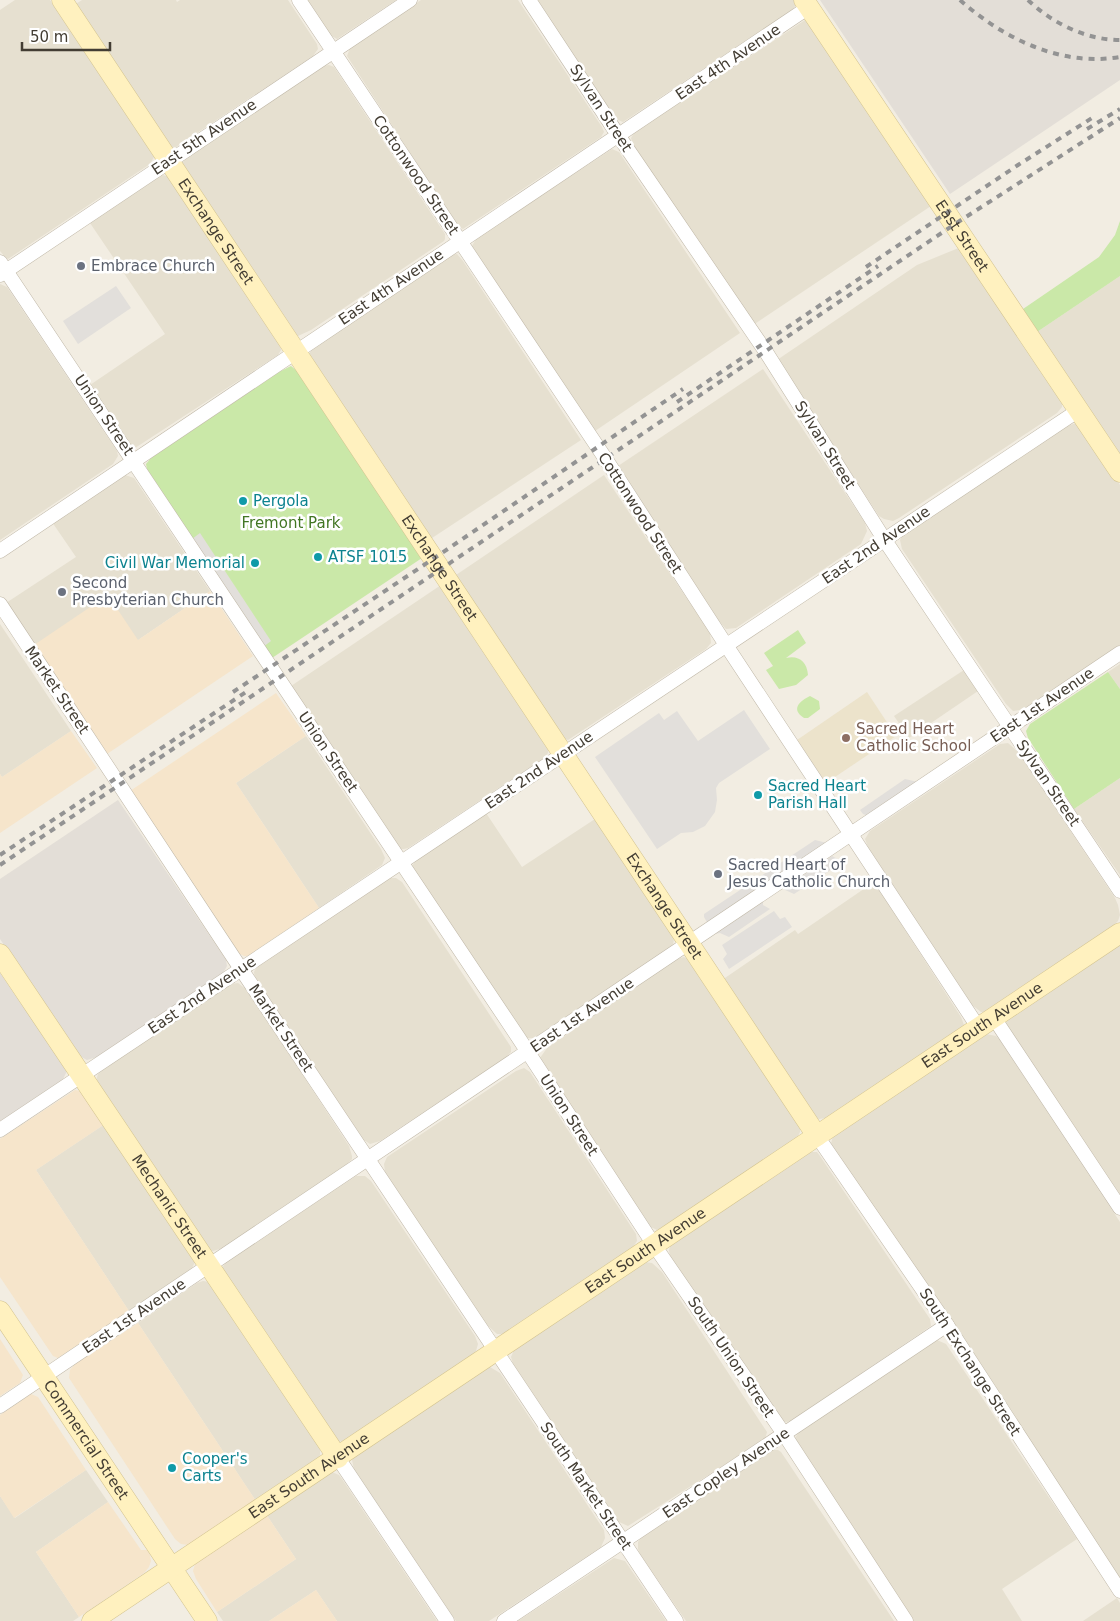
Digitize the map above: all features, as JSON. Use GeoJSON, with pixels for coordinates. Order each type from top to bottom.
{"type":"FeatureCollection","features":[{"type":"Feature","properties":{"kind":"street","name":"Exchange Street"},"geometry":{"type":"LineString","coordinates":[[62,0],[817,1136]]}},
{"type":"Feature","properties":{"kind":"street","name":"Cottonwood Street"},"geometry":{"type":"LineString","coordinates":[[299,0],[605,458],[851,834],[1120,1208]]}},
{"type":"Feature","properties":{"kind":"street","name":"East 5th Avenue"},"geometry":{"type":"LineString","coordinates":[[2,269],[410,0]]}},
{"type":"Feature","properties":{"kind":"street","name":"Sylvan Street"},"geometry":{"type":"LineString","coordinates":[[530,0],[618,135],[766,352],[884,538],[1120,891]]}},
{"type":"Feature","properties":{"kind":"street","name":"East 4th Avenue"},"geometry":{"type":"LineString","coordinates":[[0,551],[618,135],[807,4]]}},
{"type":"Feature","properties":{"kind":"street","name":"East Street"},"geometry":{"type":"LineString","coordinates":[[807,4],[1120,472]]}},
{"type":"Feature","properties":{"kind":"street","name":"Union Street"},"geometry":{"type":"LineString","coordinates":[[2,269],[134,462],[654,1244]]}},
{"type":"Feature","properties":{"kind":"street","name":"East 2nd Avenue"},"geometry":{"type":"LineString","coordinates":[[0,1130],[884,538],[1079,410]]}},
{"type":"Feature","properties":{"kind":"street","name":"Market Street"},"geometry":{"type":"LineString","coordinates":[[0,604],[496,1352]]}},
{"type":"Feature","properties":{"kind":"street","name":"East 1st Avenue"},"geometry":{"type":"LineString","coordinates":[[0,1406],[1120,653]]}},
{"type":"Feature","properties":{"kind":"street","name":"East South Avenue"},"geometry":{"type":"LineString","coordinates":[[92,1621],[1120,933]]}},
{"type":"Feature","properties":{"kind":"street","name":"Mechanic Street"},"geometry":{"type":"LineString","coordinates":[[0,954],[338,1458]]}},
{"type":"Feature","properties":{"kind":"street","name":"South Exchange Street"},"geometry":{"type":"LineString","coordinates":[[817,1136],[947,1325],[1120,1591]]}},
{"type":"Feature","properties":{"kind":"street","name":"South Union Street"},"geometry":{"type":"LineString","coordinates":[[654,1244],[784,1434],[906,1621]]}},
{"type":"Feature","properties":{"kind":"street","name":"Commercial Street"},"geometry":{"type":"LineString","coordinates":[[0,1311],[207,1621]]}},
{"type":"Feature","properties":{"kind":"street","name":"East Copley Avenue"},"geometry":{"type":"LineString","coordinates":[[504,1621],[947,1325]]}},
{"type":"Feature","properties":{"kind":"street","name":"South Market Street"},"geometry":{"type":"LineString","coordinates":[[496,1352],[676,1621]]}},
{"type":"Feature","properties":{"kind":"street"},"geometry":{"type":"LineString","coordinates":[[338,1458],[446,1621]]}},
{"type":"Feature","properties":{"kind":"shaded area"},"geometry":{"type":"Polygon","coordinates":[[[15,0],[50,0],[154,157],[150,164],[8,259],[0,251],[0,10],[15,0]]]}},
{"type":"Feature","properties":{"kind":"shaded area"},"geometry":{"type":"Polygon","coordinates":[[[82,0],[176,0],[177,2],[180,0],[288,0],[317,44],[318,49],[313,56],[176,147],[171,148],[74,5],[82,0]]]}},
{"type":"Feature","properties":{"kind":"shaded area"},"geometry":{"type":"Polygon","coordinates":[[[307,0],[396,0],[337,39],[330,35],[307,0]]]}},
{"type":"Feature","properties":{"kind":"shaded area"},"geometry":{"type":"Polygon","coordinates":[[[421,0],[518,0],[604,132],[601,137],[463,229],[455,222],[347,56],[350,48],[421,0]]]}},
{"type":"Feature","properties":{"kind":"shaded area"},"geometry":{"type":"Polygon","coordinates":[[[537,0],[795,0],[796,5],[792,10],[623,122],[616,119],[537,0]]]}},
{"type":"Feature","properties":{"kind":"shaded area"},"geometry":{"type":"Polygon","coordinates":[[[820,0],[1120,0],[1120,80],[950,194],[820,0]]]}},
{"type":"Feature","properties":{"kind":"shaded area"},"geometry":{"type":"Polygon","coordinates":[[[805,20],[808,21],[931,206],[753,325],[633,144],[631,138],[634,133],[805,20]]]}},
{"type":"Feature","properties":{"kind":"shaded area"},"geometry":{"type":"Polygon","coordinates":[[[329,65],[334,67],[445,234],[445,239],[311,330],[298,336],[182,163],[186,158],[323,66],[329,65]]]}},
{"type":"Feature","properties":{"kind":"shaded area"},"geometry":{"type":"Polygon","coordinates":[[[612,149],[619,152],[740,333],[595,431],[472,246],[476,239],[612,149]]]}},
{"type":"Feature","properties":{"kind":"shaded area"},"geometry":{"type":"Polygon","coordinates":[[[162,175],[167,176],[280,345],[281,350],[278,355],[135,448],[131,446],[90,385],[165,334],[90,223],[162,175]]]}},
{"type":"Feature","properties":{"kind":"shaded area"},"geometry":{"type":"Polygon","coordinates":[[[961,247],[1062,400],[1062,407],[1057,413],[899,518],[893,521],[884,519],[879,516],[777,360],[917,265],[961,247]]]}},
{"type":"Feature","properties":{"kind":"shaded area"},"geometry":{"type":"Polygon","coordinates":[[[457,254],[581,440],[429,540],[309,354],[312,349],[451,255],[457,254]]]}},
{"type":"Feature","properties":{"kind":"shaded area"},"geometry":{"type":"Polygon","coordinates":[[[1120,276],[1120,458],[1037,332],[1120,276]]]}},
{"type":"Feature","properties":{"kind":"shaded area"},"geometry":{"type":"Polygon","coordinates":[[[0,284],[7,287],[117,451],[118,456],[113,464],[0,540],[0,284]]]}},
{"type":"Feature","properties":{"kind":"shaded area"},"geometry":{"type":"Polygon","coordinates":[[[116,286],[131,308],[78,344],[63,321],[116,286]]]}},
{"type":"Feature","properties":{"kind":"shaded area"},"geometry":{"type":"Polygon","coordinates":[[[763,369],[865,523],[867,531],[861,544],[736,628],[726,629],[618,466],[763,369]]]}},
{"type":"Feature","properties":{"kind":"shaded area"},"geometry":{"type":"Polygon","coordinates":[[[1076,423],[1083,428],[1120,485],[1120,645],[1026,709],[1013,711],[1006,704],[902,549],[900,540],[904,534],[1065,427],[1076,423]]]}},
{"type":"Feature","properties":{"kind":"shaded area"},"geometry":{"type":"Polygon","coordinates":[[[125,475],[134,478],[210,591],[138,640],[34,645],[6,603],[76,557],[52,522],[125,475]]]}},
{"type":"Feature","properties":{"kind":"shaded area"},"geometry":{"type":"Polygon","coordinates":[[[604,475],[710,633],[711,643],[706,649],[568,740],[564,739],[453,577],[604,475]]]}},
{"type":"Feature","properties":{"kind":"shaded area"},"geometry":{"type":"Polygon","coordinates":[[[200,533],[271,641],[263,647],[192,539],[200,533]]]}},
{"type":"Feature","properties":{"kind":"shaded area"},"geometry":{"type":"Polygon","coordinates":[[[441,585],[548,750],[548,753],[544,758],[408,848],[400,849],[291,686],[441,585]]]}},
{"type":"Feature","properties":{"kind":"shaded area"},"geometry":{"type":"Polygon","coordinates":[[[210,591],[253,656],[107,754],[34,645],[108,595],[138,640],[210,591]]]}},
{"type":"Feature","properties":{"kind":"shaded area"},"geometry":{"type":"Polygon","coordinates":[[[0,624],[71,731],[2,777],[0,774],[0,624]]]}},
{"type":"Feature","properties":{"kind":"shaded area"},"geometry":{"type":"Polygon","coordinates":[[[1120,664],[1120,689],[1108,672],[1120,664]]]}},
{"type":"Feature","properties":{"kind":"shaded area"},"geometry":{"type":"Polygon","coordinates":[[[964,670],[978,691],[909,738],[894,716],[964,670]]]}},
{"type":"Feature","properties":{"kind":"shaded area","name":"Sacred Heart Catholic School"},"geometry":{"type":"Polygon","coordinates":[[[867,692],[896,736],[826,783],[797,740],[867,692]]]}},
{"type":"Feature","properties":{"kind":"shaded area"},"geometry":{"type":"Polygon","coordinates":[[[276,693],[306,736],[236,783],[319,908],[248,956],[244,956],[238,953],[130,791],[276,693]]]}},
{"type":"Feature","properties":{"kind":"shaded area"},"geometry":{"type":"Polygon","coordinates":[[[744,710],[770,749],[719,783],[716,788],[715,812],[705,826],[693,832],[681,833],[657,849],[595,757],[659,713],[664,720],[677,711],[698,741],[744,710]]]}},
{"type":"Feature","properties":{"kind":"shaded area"},"geometry":{"type":"Polygon","coordinates":[[[71,731],[97,768],[0,833],[0,774],[2,777],[71,731]]]}},
{"type":"Feature","properties":{"kind":"shaded area"},"geometry":{"type":"Polygon","coordinates":[[[306,736],[381,849],[385,858],[382,865],[319,908],[236,783],[306,736]]]}},
{"type":"Feature","properties":{"kind":"shaded area"},"geometry":{"type":"Polygon","coordinates":[[[1008,743],[1018,752],[1115,898],[1120,915],[1118,921],[1113,926],[985,1012],[981,1012],[972,1005],[868,847],[865,839],[870,831],[1000,744],[1008,743]]]}},
{"type":"Feature","properties":{"kind":"shaded area"},"geometry":{"type":"Polygon","coordinates":[[[1120,778],[1120,875],[1074,809],[1120,778]]]}},
{"type":"Feature","properties":{"kind":"shaded area"},"geometry":{"type":"Polygon","coordinates":[[[905,779],[918,782],[868,816],[863,814],[860,810],[905,779]]]}},
{"type":"Feature","properties":{"kind":"shaded area"},"geometry":{"type":"Polygon","coordinates":[[[118,800],[226,960],[227,966],[223,973],[97,1057],[87,1060],[76,1054],[0,939],[0,879],[118,800]]]}},
{"type":"Feature","properties":{"kind":"shaded area"},"geometry":{"type":"Polygon","coordinates":[[[486,813],[522,867],[595,819],[674,938],[673,946],[534,1038],[524,1036],[413,871],[412,866],[417,859],[486,813]]]}},
{"type":"Feature","properties":{"kind":"shaded area"},"geometry":{"type":"Polygon","coordinates":[[[815,840],[827,843],[708,924],[704,914],[815,840]]]}},
{"type":"Feature","properties":{"kind":"shaded area"},"geometry":{"type":"Polygon","coordinates":[[[832,856],[843,862],[794,894],[783,889],[832,856]]]}},
{"type":"Feature","properties":{"kind":"shaded area"},"geometry":{"type":"Polygon","coordinates":[[[389,878],[396,878],[402,882],[511,1047],[511,1052],[505,1058],[380,1141],[370,1144],[364,1140],[255,979],[254,972],[257,966],[389,878]]]}},
{"type":"Feature","properties":{"kind":"shaded area"},"geometry":{"type":"Polygon","coordinates":[[[874,882],[961,1017],[964,1025],[826,1118],[819,1119],[816,1118],[722,980],[795,930],[798,934],[874,882]]]}},
{"type":"Feature","properties":{"kind":"shaded area"},"geometry":{"type":"Polygon","coordinates":[[[763,902],[763,905],[770,909],[729,937],[720,933],[715,934],[763,902]]]}},
{"type":"Feature","properties":{"kind":"shaded area"},"geometry":{"type":"Polygon","coordinates":[[[774,911],[780,919],[785,917],[792,927],[729,969],[723,959],[727,954],[722,945],[774,911]]]}},
{"type":"Feature","properties":{"kind":"shaded area"},"geometry":{"type":"Polygon","coordinates":[[[1120,943],[1120,1196],[1006,1026],[1006,1023],[1007,1020],[1120,943]]]}},
{"type":"Feature","properties":{"kind":"shaded area"},"geometry":{"type":"Polygon","coordinates":[[[684,957],[800,1128],[800,1132],[797,1138],[657,1230],[651,1227],[543,1066],[540,1058],[547,1048],[677,959],[684,957]]]}},
{"type":"Feature","properties":{"kind":"shaded area"},"geometry":{"type":"Polygon","coordinates":[[[0,973],[23,1007],[26,1005],[67,1071],[62,1081],[0,1122],[0,973]]]}},
{"type":"Feature","properties":{"kind":"shaded area"},"geometry":{"type":"Polygon","coordinates":[[[238,983],[247,990],[349,1146],[352,1159],[346,1165],[223,1248],[213,1251],[210,1250],[96,1081],[98,1074],[103,1070],[230,984],[238,983]]]}},
{"type":"Feature","properties":{"kind":"shaded area"},"geometry":{"type":"Polygon","coordinates":[[[986,1034],[996,1036],[999,1039],[1120,1222],[1120,1579],[831,1144],[833,1135],[986,1034]]]}},
{"type":"Feature","properties":{"kind":"shaded area"},"geometry":{"type":"Polygon","coordinates":[[[524,1068],[530,1072],[636,1234],[637,1241],[633,1247],[505,1333],[497,1334],[486,1324],[385,1172],[384,1164],[387,1157],[516,1071],[524,1068]]]}},
{"type":"Feature","properties":{"kind":"shaded area"},"geometry":{"type":"Polygon","coordinates":[[[75,1090],[81,1091],[105,1124],[36,1170],[129,1311],[58,1358],[53,1356],[0,1277],[0,1139],[75,1090]]]}},
{"type":"Feature","properties":{"kind":"shaded area"},"geometry":{"type":"Polygon","coordinates":[[[105,1124],[195,1262],[192,1268],[129,1311],[36,1170],[105,1124]]]}},
{"type":"Feature","properties":{"kind":"shaded area"},"geometry":{"type":"Polygon","coordinates":[[[810,1152],[817,1152],[820,1156],[930,1319],[931,1326],[791,1421],[786,1422],[783,1421],[670,1257],[669,1250],[670,1246],[810,1152]]]}},
{"type":"Feature","properties":{"kind":"shaded area"},"geometry":{"type":"Polygon","coordinates":[[[356,1176],[365,1176],[371,1181],[475,1336],[478,1344],[476,1351],[472,1355],[344,1441],[338,1442],[222,1268],[226,1262],[356,1176]]]}},
{"type":"Feature","properties":{"kind":"shaded area"},"geometry":{"type":"Polygon","coordinates":[[[645,1262],[652,1263],[662,1272],[767,1432],[765,1439],[628,1526],[617,1521],[514,1367],[511,1357],[514,1350],[645,1262]]]}},
{"type":"Feature","properties":{"kind":"shaded area"},"geometry":{"type":"Polygon","coordinates":[[[203,1281],[210,1282],[320,1447],[318,1459],[256,1501],[138,1323],[197,1283],[203,1281]]]}},
{"type":"Feature","properties":{"kind":"shaded area"},"geometry":{"type":"Polygon","coordinates":[[[138,1323],[256,1501],[188,1545],[181,1544],[175,1539],[69,1378],[70,1370],[76,1363],[138,1323]]]}},
{"type":"Feature","properties":{"kind":"shaded area"},"geometry":{"type":"Polygon","coordinates":[[[0,1339],[23,1375],[20,1383],[0,1396],[0,1339]]]}},
{"type":"Feature","properties":{"kind":"shaded area"},"geometry":{"type":"Polygon","coordinates":[[[937,1340],[946,1344],[1077,1539],[1002,1589],[1022,1621],[913,1621],[796,1445],[795,1438],[799,1432],[932,1341],[937,1340]]]}},
{"type":"Feature","properties":{"kind":"shaded area"},"geometry":{"type":"Polygon","coordinates":[[[490,1367],[500,1373],[604,1530],[605,1538],[601,1547],[489,1621],[456,1621],[354,1469],[352,1460],[490,1367]]]}},
{"type":"Feature","properties":{"kind":"shaded area"},"geometry":{"type":"Polygon","coordinates":[[[31,1394],[38,1397],[86,1470],[14,1518],[0,1496],[0,1415],[31,1394]]]}},
{"type":"Feature","properties":{"kind":"shaded area"},"geometry":{"type":"Polygon","coordinates":[[[772,1450],[781,1452],[894,1621],[686,1621],[640,1554],[638,1542],[641,1538],[772,1450]]]}},
{"type":"Feature","properties":{"kind":"shaded area"},"geometry":{"type":"Polygon","coordinates":[[[86,1470],[108,1502],[36,1552],[79,1617],[73,1621],[0,1621],[0,1496],[15,1518],[86,1470]]]}},
{"type":"Feature","properties":{"kind":"shaded area"},"geometry":{"type":"Polygon","coordinates":[[[332,1472],[339,1475],[342,1479],[437,1621],[337,1621],[316,1590],[269,1621],[223,1621],[217,1612],[296,1559],[266,1514],[332,1472]]]}},
{"type":"Feature","properties":{"kind":"shaded area"},"geometry":{"type":"Polygon","coordinates":[[[108,1502],[141,1550],[149,1550],[151,1561],[144,1573],[79,1617],[36,1552],[108,1502]]]}},
{"type":"Feature","properties":{"kind":"shaded area"},"geometry":{"type":"Polygon","coordinates":[[[266,1514],[296,1559],[217,1612],[196,1579],[193,1571],[195,1564],[266,1514]]]}},
{"type":"Feature","properties":{"kind":"shaded area"},"geometry":{"type":"Polygon","coordinates":[[[614,1558],[625,1561],[666,1621],[518,1621],[614,1558]]]}},
{"type":"Feature","properties":{"kind":"shaded area"},"geometry":{"type":"Polygon","coordinates":[[[316,1590],[337,1621],[269,1621],[316,1590]]]}},
{"type":"Feature","properties":{"kind":"shaded area"},"geometry":{"type":"Polygon","coordinates":[[[1117,1598],[1120,1603],[1120,1621],[1083,1621],[1117,1598]]]}},
{"type":"Feature","properties":{"kind":"green space"},"geometry":{"type":"Polygon","coordinates":[[[1120,221],[1120,276],[1037,332],[1023,309],[1099,257],[1115,235],[1120,221]]]}},
{"type":"Feature","properties":{"kind":"green space","name":"Fremont Park"},"geometry":{"type":"Polygon","coordinates":[[[291,366],[298,372],[422,558],[272,658],[147,469],[146,464],[151,458],[279,372],[291,366]]]}},
{"type":"Feature","properties":{"kind":"green space"},"geometry":{"type":"Polygon","coordinates":[[[798,630],[806,643],[786,658],[794,657],[801,660],[806,666],[808,675],[796,685],[779,689],[766,670],[773,666],[764,653],[798,630]]]}},
{"type":"Feature","properties":{"kind":"green space"},"geometry":{"type":"Polygon","coordinates":[[[1108,672],[1120,689],[1120,778],[1074,809],[1028,738],[1026,731],[1030,724],[1108,672]]]}},
{"type":"Feature","properties":{"kind":"green space"},"geometry":{"type":"Polygon","coordinates":[[[810,696],[819,701],[820,709],[808,718],[804,718],[800,715],[797,708],[803,700],[810,696]]]}},
{"type":"Feature","properties":{"kind":"railway"},"geometry":{"type":"LineString","coordinates":[[960,0],[995,26],[1034,46],[1076,58],[1120,57]]}},
{"type":"Feature","properties":{"kind":"railway"},"geometry":{"type":"LineString","coordinates":[[1028,0],[1048,16],[1070,29],[1095,37],[1120,40]]}},
{"type":"Feature","properties":{"kind":"railway"},"geometry":{"type":"LineString","coordinates":[[1087,129],[1120,109]]}},
{"type":"Feature","properties":{"kind":"railway"},"geometry":{"type":"LineString","coordinates":[[866,267],[1092,118]]}},
{"type":"Feature","properties":{"kind":"railway"},"geometry":{"type":"LineString","coordinates":[[0,865],[955,224],[1120,118]]}},
{"type":"Feature","properties":{"kind":"railway"},"geometry":{"type":"LineString","coordinates":[[677,402],[878,266]]}},
{"type":"Feature","properties":{"kind":"railway"},"geometry":{"type":"LineString","coordinates":[[233,692],[683,389]]}},
{"type":"Feature","properties":{"kind":"railway"},"geometry":{"type":"LineString","coordinates":[[0,855],[246,692]]}},
{"type":"Feature","properties":{"kind":"place","name":"Embrace Church"},"geometry":{"type":"Point","coordinates":[81,266]}},
{"type":"Feature","properties":{"kind":"place","name":"Pergola"},"geometry":{"type":"Point","coordinates":[243,501]}},
{"type":"Feature","properties":{"kind":"place","name":"ATSF 1015"},"geometry":{"type":"Point","coordinates":[318,557]}},
{"type":"Feature","properties":{"kind":"place","name":"Civil War Memorial"},"geometry":{"type":"Point","coordinates":[255,563]}},
{"type":"Feature","properties":{"kind":"place","name":"Second Presbyterian Church"},"geometry":{"type":"Point","coordinates":[62,592]}},
{"type":"Feature","properties":{"kind":"place","name":"Sacred Heart Catholic School"},"geometry":{"type":"Point","coordinates":[846,738]}},
{"type":"Feature","properties":{"kind":"place","name":"Sacred Heart Parish Hall"},"geometry":{"type":"Point","coordinates":[758,795]}},
{"type":"Feature","properties":{"kind":"place","name":"Sacred Heart of Jesus Catholic Church"},"geometry":{"type":"Point","coordinates":[718,874]}},
{"type":"Feature","properties":{"kind":"place","name":"Cooper's Carts"},"geometry":{"type":"Point","coordinates":[172,1468]}}]}
